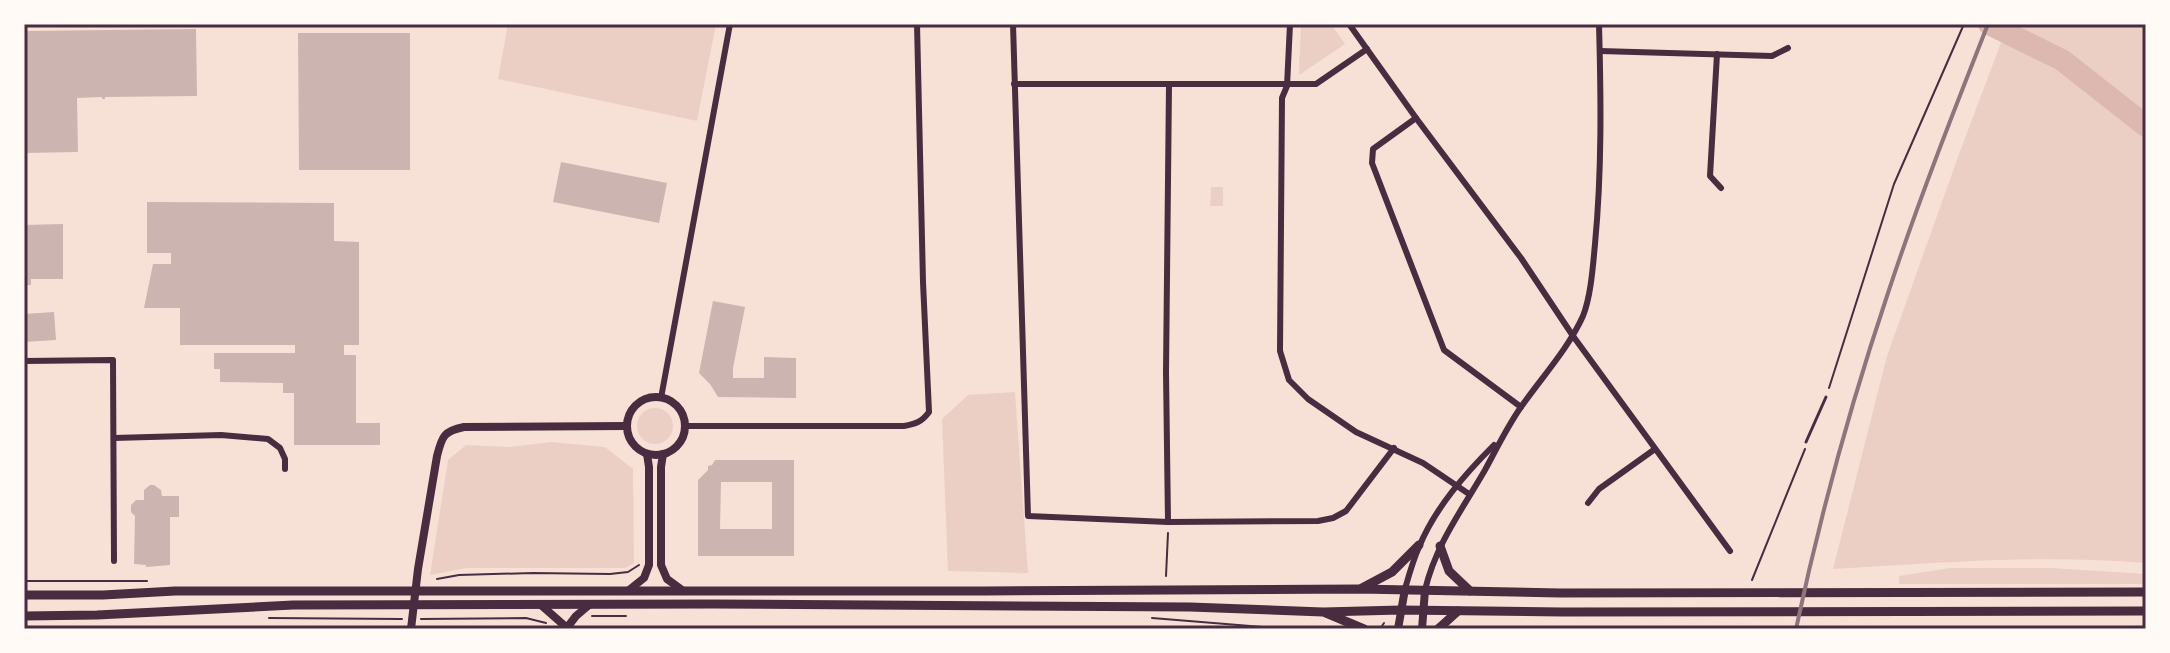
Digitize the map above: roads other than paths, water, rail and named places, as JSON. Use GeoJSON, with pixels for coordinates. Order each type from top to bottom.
{"type":"FeatureCollection","features":[{"type":"Feature","properties":{"kind":"main road"},"geometry":{"type":"LineString","coordinates":[[1359,589],[1392,572],[1419,545]]}},
{"type":"Feature","properties":{"kind":"main road"},"geometry":{"type":"LineString","coordinates":[[1440,546],[1449,571],[1470,591]]}},
{"type":"Feature","properties":{"kind":"main road"},"geometry":{"type":"LineString","coordinates":[[24,595],[175,591],[629,590],[2146,592]]}},
{"type":"Feature","properties":{"kind":"main road"},"geometry":{"type":"LineString","coordinates":[[24,616],[293,605],[965,604],[1323,612],[2146,611]]}},
{"type":"Feature","properties":{"kind":"main road"},"geometry":{"type":"LineString","coordinates":[[1438,629],[1458,611]]}},
{"type":"Feature","properties":{"kind":"main road"},"geometry":{"type":"LineString","coordinates":[[1323,612],[1364,629]]}},
{"type":"Feature","properties":{"kind":"street"},"geometry":{"type":"LineString","coordinates":[[661,398],[730,24]]}},
{"type":"Feature","properties":{"kind":"street"},"geometry":{"type":"LineString","coordinates":[[685,426],[904,426],[925,419],[929,412],[917,24]]}},
{"type":"Feature","properties":{"kind":"street"},"geometry":{"type":"LineString","coordinates":[[1013,24],[1028,516],[1168,522],[1318,521],[1346,511],[1394,448]]}},
{"type":"Feature","properties":{"kind":"street"},"geometry":{"type":"LineString","coordinates":[[1290,24],[1287,86],[1282,98],[1280,351],[1289,380],[1308,399],[1356,432],[1423,463],[1469,494]]}},
{"type":"Feature","properties":{"kind":"street"},"geometry":{"type":"LineString","coordinates":[[1349,24],[1730,551]]}},
{"type":"Feature","properties":{"kind":"street"},"geometry":{"type":"LineString","coordinates":[[1422,629],[1425,590],[1440,546],[1500,439],[1573,336],[1585,312],[1599,198],[1599,24]]}},
{"type":"Feature","properties":{"kind":"street"},"geometry":{"type":"LineString","coordinates":[[1600,51],[1772,56],[1788,48]]}},
{"type":"Feature","properties":{"kind":"street"},"geometry":{"type":"LineString","coordinates":[[1014,84],[1316,84],[1367,49]]}},
{"type":"Feature","properties":{"kind":"street"},"geometry":{"type":"LineString","coordinates":[[1717,54],[1710,176],[1721,188]]}},
{"type":"Feature","properties":{"kind":"street"},"geometry":{"type":"LineString","coordinates":[[1168,522],[1169,85]]}},
{"type":"Feature","properties":{"kind":"street"},"geometry":{"type":"LineString","coordinates":[[1416,118],[1373,149],[1372,163],[1444,350],[1521,407]]}},
{"type":"Feature","properties":{"kind":"street"},"geometry":{"type":"LineString","coordinates":[[24,361],[113,360],[114,561]]}},
{"type":"Feature","properties":{"kind":"street"},"geometry":{"type":"LineString","coordinates":[[661,398],[675,405],[685,426],[676,447],[663,454],[647,454],[632,443],[628,418],[637,404],[645,399],[661,398]]}},
{"type":"Feature","properties":{"kind":"street"},"geometry":{"type":"LineString","coordinates":[[413,623],[418,569],[437,456],[441,440],[449,430],[464,427],[627,426]]}},
{"type":"Feature","properties":{"kind":"street"},"geometry":{"type":"LineString","coordinates":[[114,438],[221,435],[268,439],[280,448],[285,469]]}},
{"type":"Feature","properties":{"kind":"street"},"geometry":{"type":"LineString","coordinates":[[1398,629],[1405,589],[1419,545],[1457,486],[1500,439]]}},
{"type":"Feature","properties":{"kind":"street"},"geometry":{"type":"LineString","coordinates":[[1588,503],[1599,489],[1655,449]]}},
{"type":"Feature","properties":{"kind":"street"},"geometry":{"type":"LineString","coordinates":[[629,590],[644,578],[649,565],[647,454]]}},
{"type":"Feature","properties":{"kind":"street"},"geometry":{"type":"LineString","coordinates":[[663,454],[661,565],[667,579],[682,590]]}},
{"type":"Feature","properties":{"kind":"street"},"geometry":{"type":"LineString","coordinates":[[541,605],[566,628],[589,605]]}},
{"type":"Feature","properties":{"kind":"lane"},"geometry":{"type":"LineString","coordinates":[[1806,442],[1826,397]]}},
{"type":"Feature","properties":{"kind":"waterway"},"geometry":{"type":"LineString","coordinates":[[1989,24],[2062,60],[2146,126]]}},
{"type":"Feature","properties":{"kind":"railway"},"geometry":{"type":"LineString","coordinates":[[1796,629],[1826,502],[1874,334],[1924,191],[1988,24]]}}]}
